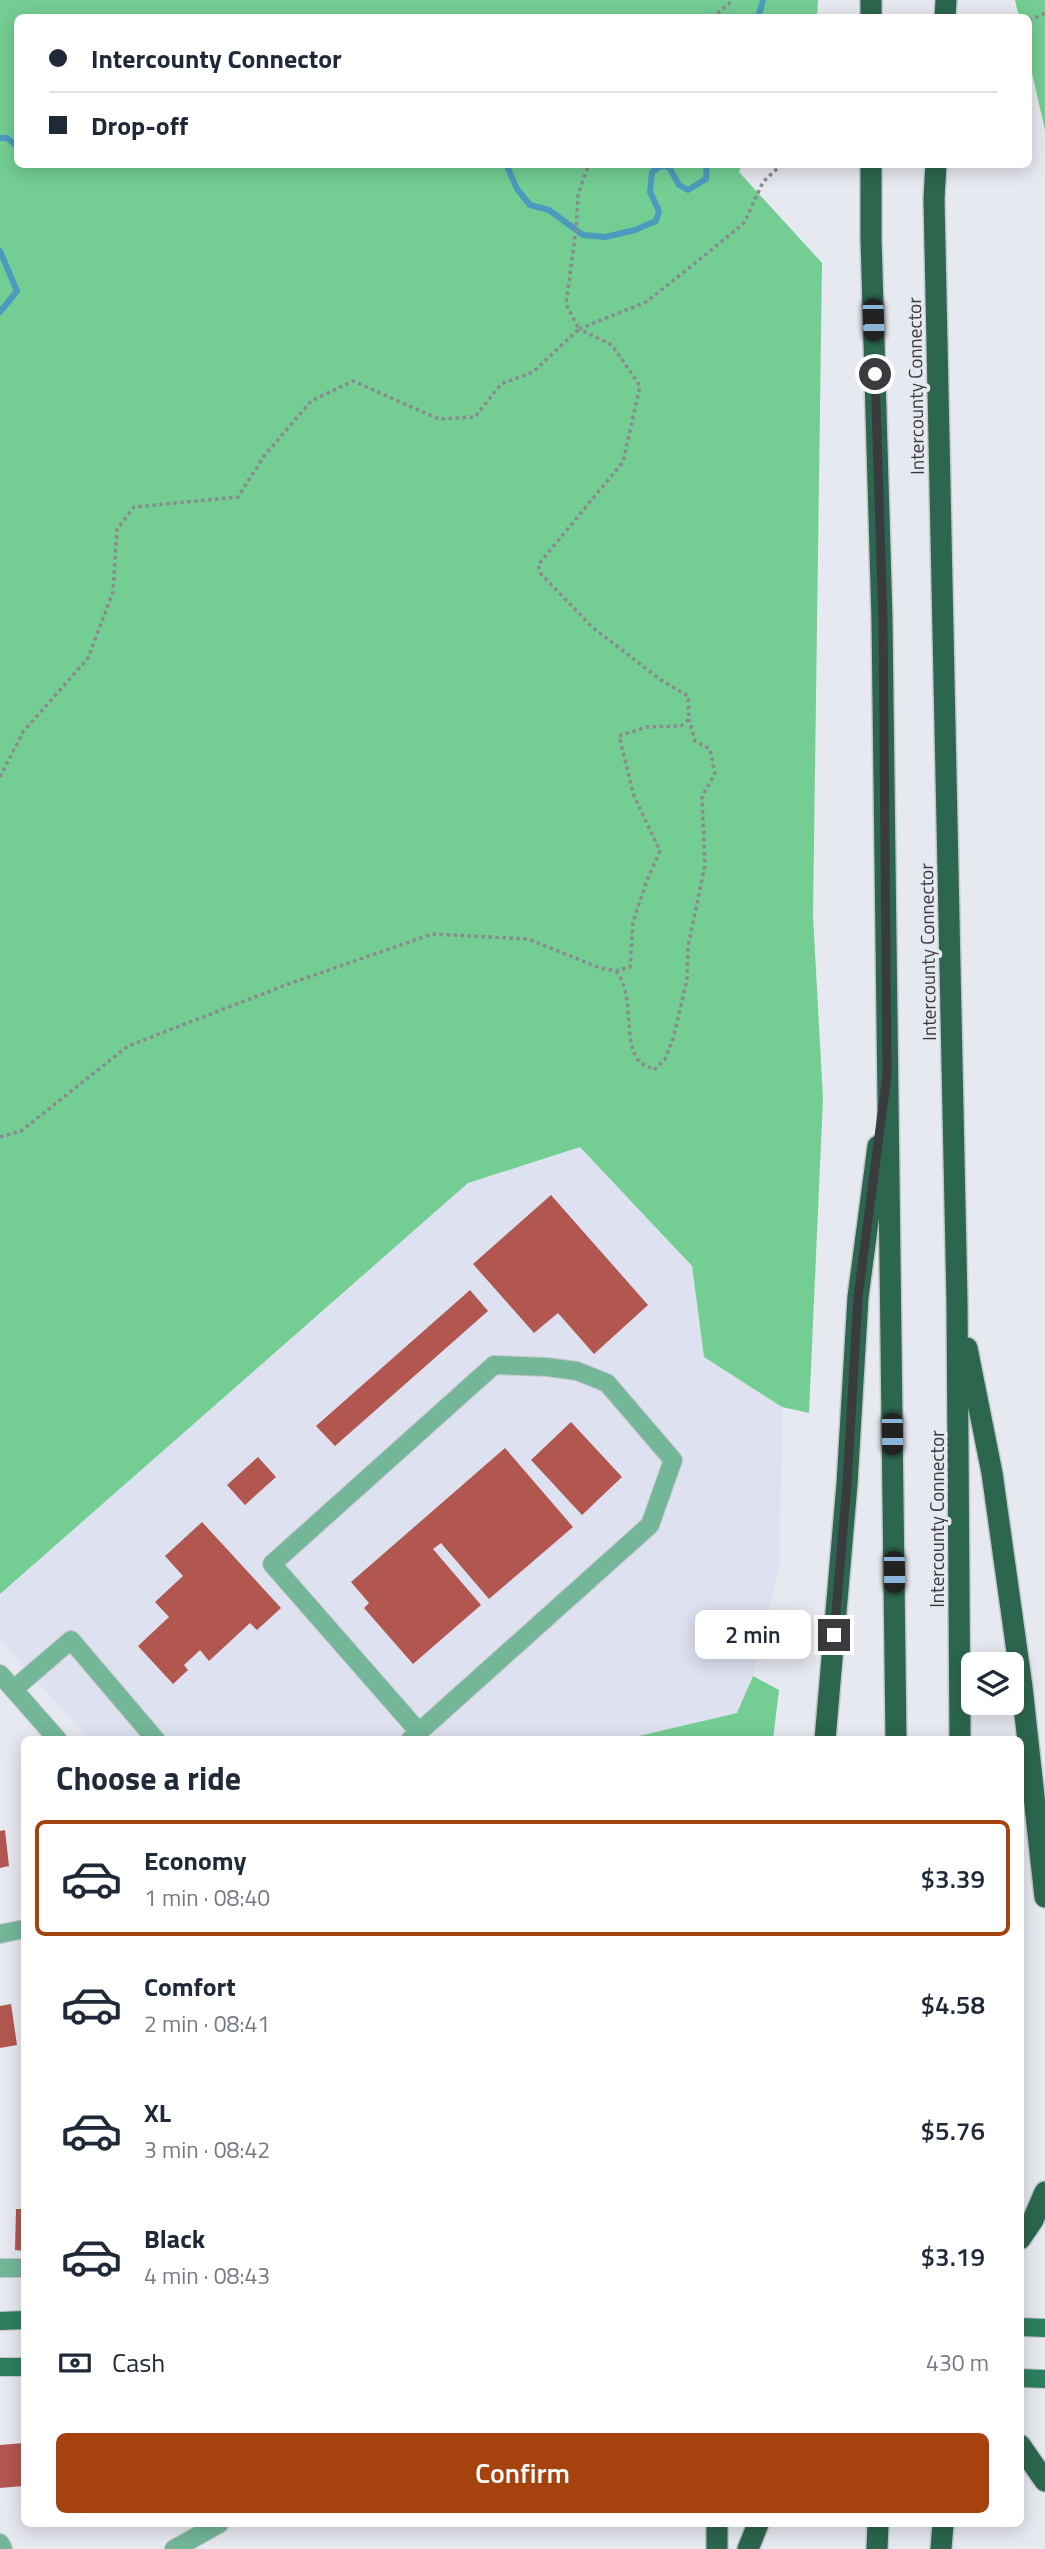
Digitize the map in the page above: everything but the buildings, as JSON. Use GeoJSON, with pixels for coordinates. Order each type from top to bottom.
{"type":"FeatureCollection","features":[{"type":"Feature","properties":{"kind":"highway","name":"Intercounty Connector"},"geometry":{"type":"LineString","coordinates":[[871,168],[883,620],[896,1736]]}},
{"type":"Feature","properties":{"kind":"highway","name":"Intercounty Connector"},"geometry":{"type":"LineString","coordinates":[[936,168],[934,199],[957,1302],[960,1736]]}},
{"type":"Feature","properties":{"kind":"highway"},"geometry":{"type":"LineString","coordinates":[[825,1736],[847,1484],[858,1297],[887,1075]]}},
{"type":"Feature","properties":{"kind":"highway"},"geometry":{"type":"LineString","coordinates":[[957,1302],[992,1473],[1022,1687],[1045,1897]]}},
{"type":"Feature","properties":{"kind":"highway"},"geometry":{"type":"LineString","coordinates":[[1024,2233],[1045,2192]]}},
{"type":"Feature","properties":{"kind":"highway"},"geometry":{"type":"LineString","coordinates":[[1024,2451],[1045,2481]]}},
{"type":"Feature","properties":{"kind":"highway"},"geometry":{"type":"LineString","coordinates":[[717,2527],[717,2549]]}},
{"type":"Feature","properties":{"kind":"highway"},"geometry":{"type":"LineString","coordinates":[[748,2549],[757,2527]]}},
{"type":"Feature","properties":{"kind":"highway"},"geometry":{"type":"LineString","coordinates":[[877,2549],[878,2527]]}},
{"type":"Feature","properties":{"kind":"highway"},"geometry":{"type":"LineString","coordinates":[[941,2549],[943,2527]]}},
{"type":"Feature","properties":{"kind":"main road"},"geometry":{"type":"LineString","coordinates":[[0,2320],[21,2320]]}},
{"type":"Feature","properties":{"kind":"main road"},"geometry":{"type":"LineString","coordinates":[[1024,2327],[1045,2328]]}},
{"type":"Feature","properties":{"kind":"main road"},"geometry":{"type":"LineString","coordinates":[[0,2367],[21,2367]]}},
{"type":"Feature","properties":{"kind":"main road"},"geometry":{"type":"LineString","coordinates":[[1024,2378],[1045,2379]]}},
{"type":"Feature","properties":{"kind":"street"},"geometry":{"type":"LineString","coordinates":[[494,1365],[577,1371],[607,1384],[673,1460],[650,1525],[415,1736],[272,1564],[494,1365]]}},
{"type":"Feature","properties":{"kind":"street"},"geometry":{"type":"LineString","coordinates":[[14,1689],[71,1640],[153,1736]]}},
{"type":"Feature","properties":{"kind":"street"},"geometry":{"type":"LineString","coordinates":[[0,1674],[55,1736]]}},
{"type":"Feature","properties":{"kind":"street"},"geometry":{"type":"LineString","coordinates":[[0,1934],[21,1930]]}},
{"type":"Feature","properties":{"kind":"street"},"geometry":{"type":"LineString","coordinates":[[0,2268],[21,2268]]}},
{"type":"Feature","properties":{"kind":"street"},"geometry":{"type":"LineString","coordinates":[[174,2549],[214,2527]]}},
{"type":"Feature","properties":{"kind":"street"},"geometry":{"type":"LineString","coordinates":[[0,2543],[3,2549]]}},
{"type":"Feature","properties":{"kind":"path"},"geometry":{"type":"LineString","coordinates":[[717,14],[733,0]]}},
{"type":"Feature","properties":{"kind":"path"},"geometry":{"type":"LineString","coordinates":[[588,168],[578,194],[566,304],[579,329],[612,345],[640,386],[623,462],[538,565],[541,574],[592,627],[661,680],[688,696],[689,719],[695,741],[710,749],[715,773],[702,796],[705,865],[688,947],[687,979],[673,1039],[665,1059],[654,1070],[639,1061],[633,1045],[624,981],[616,971]]}},
{"type":"Feature","properties":{"kind":"path"},"geometry":{"type":"LineString","coordinates":[[0,777],[23,732],[88,658],[113,592],[117,529],[134,507],[238,497],[264,456],[311,401],[352,381],[439,419],[475,417],[501,383],[533,372],[579,329],[646,302],[704,256],[744,223],[763,182],[778,168]]}},
{"type":"Feature","properties":{"kind":"path"},"geometry":{"type":"LineString","coordinates":[[0,1137],[21,1131],[128,1046],[283,986],[432,934],[528,939],[600,968],[616,971],[630,967],[633,922],[660,851],[634,796],[620,736],[646,727],[681,726],[689,719]]}},
{"type":"Feature","properties":{"kind":"shaded area"},"geometry":{"type":"Polygon","coordinates":[[[581,1146],[692,1266],[704,1357],[782,1407],[780,1562],[753,1676],[737,1713],[642,1736],[86,1736],[0,1639],[0,1594],[468,1183],[581,1146]]]}},
{"type":"Feature","properties":{"kind":"green space"},"geometry":{"type":"Polygon","coordinates":[[[0,0],[818,0],[817,14],[14,14],[14,168],[741,168],[739,172],[822,263],[813,916],[823,1098],[809,1413],[782,1407],[704,1357],[692,1266],[580,1147],[468,1183],[0,1594],[0,0]]]}},
{"type":"Feature","properties":{"kind":"green space"},"geometry":{"type":"Polygon","coordinates":[[[1015,0],[1045,0],[1045,130],[1032,73],[1032,14],[1018,14],[1015,0]]]}},
{"type":"Feature","properties":{"kind":"green space"},"geometry":{"type":"Polygon","coordinates":[[[753,1676],[779,1690],[773,1736],[639,1736],[737,1713],[753,1676]]]}},
{"type":"Feature","properties":{"kind":"waterway"},"geometry":{"type":"LineString","coordinates":[[759,14],[763,0]]}},
{"type":"Feature","properties":{"kind":"waterway"},"geometry":{"type":"LineString","coordinates":[[0,138],[7,138],[14,144]]}},
{"type":"Feature","properties":{"kind":"waterway"},"geometry":{"type":"LineString","coordinates":[[508,168],[517,189],[530,205],[549,210],[583,235],[605,237],[635,230],[656,221],[659,211],[650,192],[652,172],[658,168]]}},
{"type":"Feature","properties":{"kind":"waterway"},"geometry":{"type":"LineString","coordinates":[[670,168],[679,185],[688,190],[706,179],[707,168]]}},
{"type":"Feature","properties":{"kind":"waterway"},"geometry":{"type":"LineString","coordinates":[[0,251],[17,291],[0,312]]}},
{"type":"Feature","properties":{"kind":"route"},"geometry":{"type":"LineString","coordinates":[[834,1635],[847,1484],[858,1297],[887,1075],[883,620],[875,374]]}}]}
